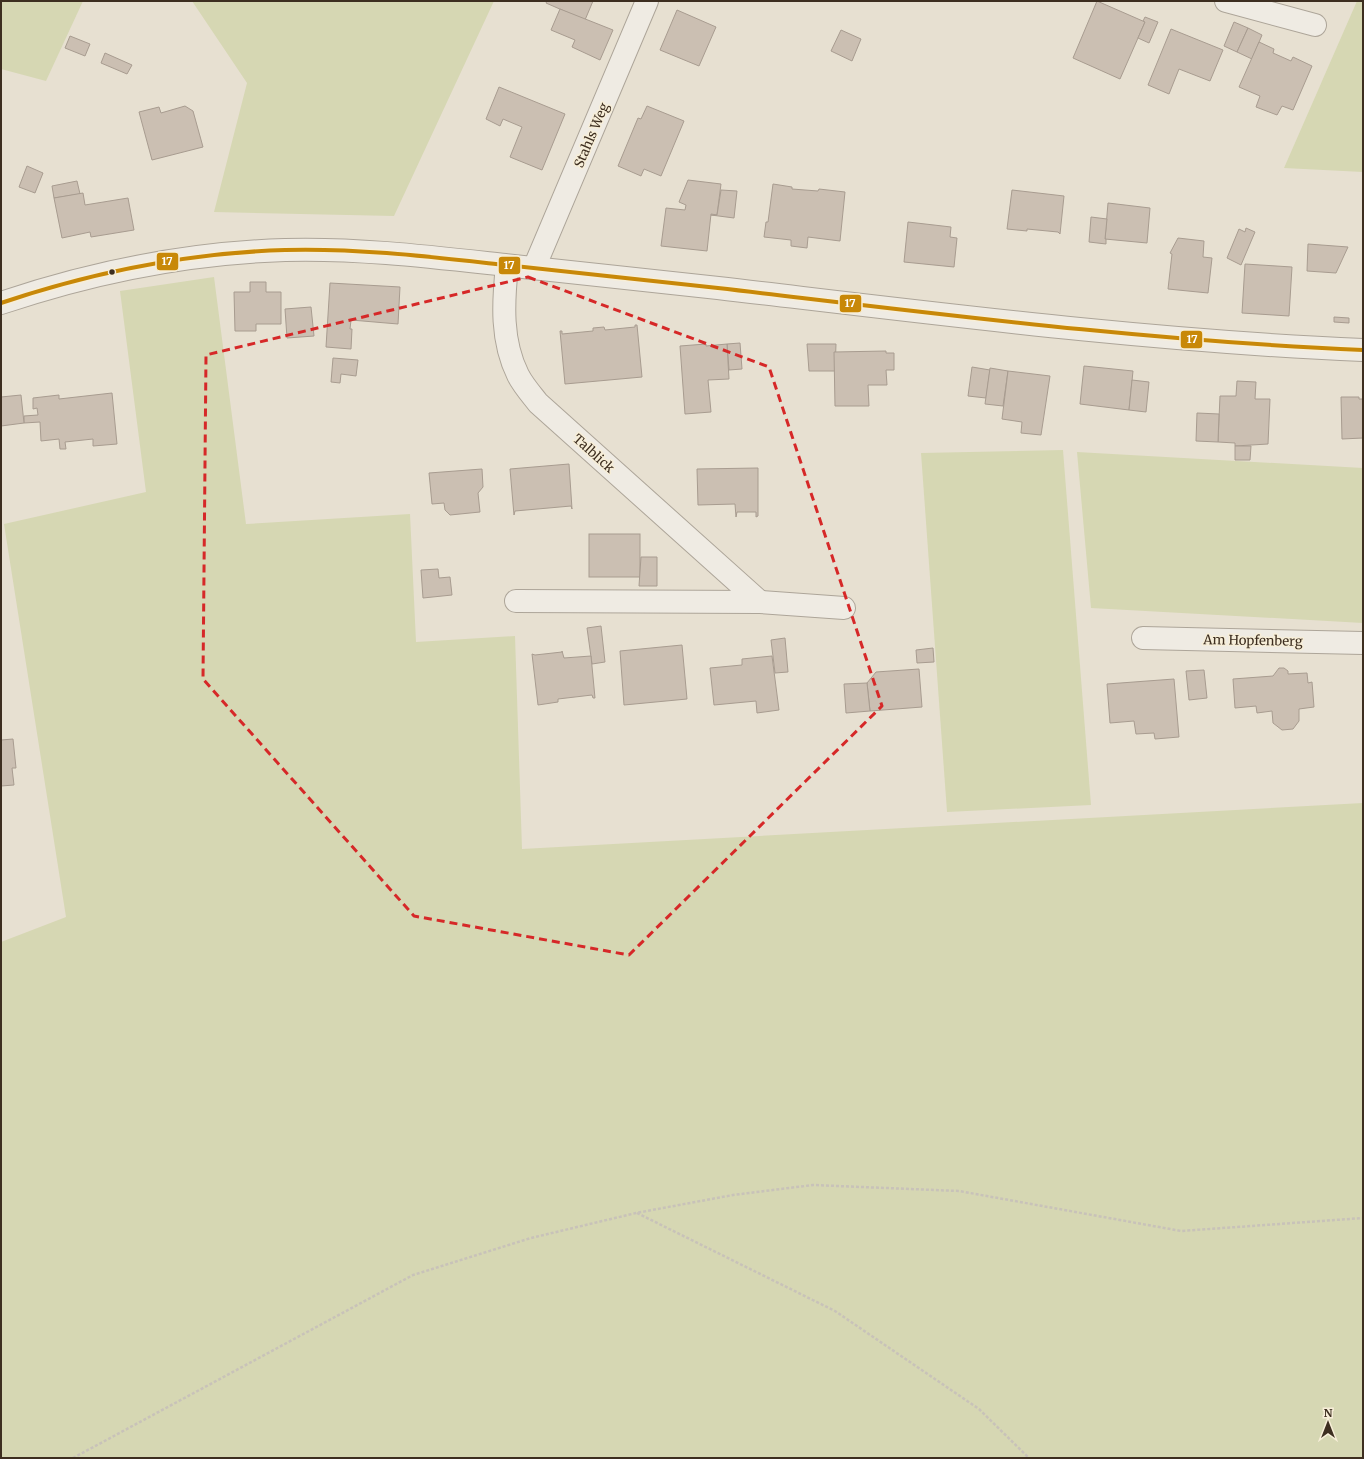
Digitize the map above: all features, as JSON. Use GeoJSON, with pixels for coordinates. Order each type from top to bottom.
{"type":"FeatureCollection","features":[{"type":"Feature","properties":{"kind":"street","name":"Stahls Weg"},"geometry":{"type":"LineString","coordinates":[[534,268],[647,1]]}},
{"type":"Feature","properties":{"kind":"street"},"geometry":{"type":"LineString","coordinates":[[1226,1],[1315,25]]}},
{"type":"Feature","properties":{"kind":"street"},"geometry":{"type":"LineString","coordinates":[[1,303],[59,284],[151,264],[234,253],[286,250],[347,251],[441,258],[635,278],[1028,324],[1288,347],[1363,350]]}},
{"type":"Feature","properties":{"kind":"street","name":"Talblick"},"geometry":{"type":"LineString","coordinates":[[507,266],[503,303],[507,348],[518,376],[538,403],[760,602]]}},
{"type":"Feature","properties":{"kind":"street"},"geometry":{"type":"LineString","coordinates":[[516,601],[760,602],[844,608]]}},
{"type":"Feature","properties":{"kind":"street","name":"Am Hopfenberg"},"geometry":{"type":"LineString","coordinates":[[1143,638],[1363,643]]}},
{"type":"Feature","properties":{"kind":"path"},"geometry":{"type":"LineString","coordinates":[[73,1458],[413,1275],[531,1238],[636,1213],[734,1195],[813,1185],[959,1191],[1181,1231],[1363,1218]]}},
{"type":"Feature","properties":{"kind":"path"},"geometry":{"type":"LineString","coordinates":[[636,1213],[835,1311],[979,1409],[1029,1458]]}},
{"type":"Feature","properties":{"kind":"highlighted area"},"geometry":{"type":"Polygon","coordinates":[[[528,277],[769,367],[882,706],[629,955],[414,916],[203,679],[206,355],[528,277]]]}},
{"type":"Feature","properties":{"kind":"green space"},"geometry":{"type":"Polygon","coordinates":[[[1,1],[83,1],[46,81],[1,69],[1,1]]]}},
{"type":"Feature","properties":{"kind":"green space"},"geometry":{"type":"Polygon","coordinates":[[[192,1],[494,1],[394,216],[214,212],[247,83],[192,1]]]}},
{"type":"Feature","properties":{"kind":"green space"},"geometry":{"type":"Polygon","coordinates":[[[1357,1],[1363,1],[1363,172],[1284,168],[1357,1]]]}},
{"type":"Feature","properties":{"kind":"green space"},"geometry":{"type":"Polygon","coordinates":[[[214,277],[246,524],[410,514],[416,642],[515,636],[522,849],[1363,803],[1363,1458],[1,1458],[1,942],[66,917],[4,524],[146,492],[120,291],[214,277]]]}},
{"type":"Feature","properties":{"kind":"green space"},"geometry":{"type":"Polygon","coordinates":[[[1063,450],[1091,805],[947,812],[921,453],[1063,450]]]}},
{"type":"Feature","properties":{"kind":"green space"},"geometry":{"type":"Polygon","coordinates":[[[1077,452],[1363,468],[1363,623],[1091,608],[1077,452]]]}},
{"type":"Feature","properties":{"kind":"building"},"geometry":{"type":"Polygon","coordinates":[[[547,1],[593,1],[585,20],[546,3],[547,1]]]}},
{"type":"Feature","properties":{"kind":"building"},"geometry":{"type":"Polygon","coordinates":[[[1097,1],[1145,22],[1120,79],[1073,58],[1097,1]]]}},
{"type":"Feature","properties":{"kind":"building"},"geometry":{"type":"Polygon","coordinates":[[[560,9],[613,30],[600,60],[572,47],[575,40],[551,30],[560,9]]]}},
{"type":"Feature","properties":{"kind":"building"},"geometry":{"type":"Polygon","coordinates":[[[677,10],[716,27],[699,66],[660,50],[677,10]]]}},
{"type":"Feature","properties":{"kind":"building"},"geometry":{"type":"Polygon","coordinates":[[[1145,17],[1158,22],[1149,43],[1138,38],[1145,22],[1143,21],[1145,17]]]}},
{"type":"Feature","properties":{"kind":"building"},"geometry":{"type":"Polygon","coordinates":[[[1234,22],[1248,28],[1237,52],[1224,46],[1234,22]]]}},
{"type":"Feature","properties":{"kind":"building"},"geometry":{"type":"Polygon","coordinates":[[[1248,28],[1262,35],[1252,59],[1237,52],[1248,28]]]}},
{"type":"Feature","properties":{"kind":"building"},"geometry":{"type":"Polygon","coordinates":[[[1171,29],[1223,50],[1210,81],[1179,69],[1169,94],[1148,85],[1171,29]]]}},
{"type":"Feature","properties":{"kind":"building"},"geometry":{"type":"Polygon","coordinates":[[[841,30],[861,39],[852,61],[831,51],[841,30]]]}},
{"type":"Feature","properties":{"kind":"building"},"geometry":{"type":"Polygon","coordinates":[[[70,36],[90,44],[85,56],[65,48],[70,36]]]}},
{"type":"Feature","properties":{"kind":"building"},"geometry":{"type":"Polygon","coordinates":[[[1259,42],[1274,49],[1273,53],[1291,61],[1293,57],[1312,66],[1293,110],[1282,106],[1277,115],[1256,107],[1260,96],[1239,87],[1259,42]]]}},
{"type":"Feature","properties":{"kind":"building"},"geometry":{"type":"Polygon","coordinates":[[[105,53],[132,65],[127,74],[101,63],[105,53]]]}},
{"type":"Feature","properties":{"kind":"building"},"geometry":{"type":"Polygon","coordinates":[[[499,87],[565,114],[542,170],[510,157],[522,127],[503,119],[500,126],[486,119],[499,87]]]}},
{"type":"Feature","properties":{"kind":"building"},"geometry":{"type":"Polygon","coordinates":[[[185,106],[193,111],[203,147],[152,160],[139,112],[159,107],[161,113],[185,106]]]}},
{"type":"Feature","properties":{"kind":"building"},"geometry":{"type":"Polygon","coordinates":[[[647,106],[684,121],[661,176],[644,169],[641,176],[618,166],[638,118],[641,119],[647,106]]]}},
{"type":"Feature","properties":{"kind":"building"},"geometry":{"type":"Polygon","coordinates":[[[27,166],[43,173],[35,193],[19,187],[27,166]]]}},
{"type":"Feature","properties":{"kind":"building"},"geometry":{"type":"Polygon","coordinates":[[[688,180],[721,184],[717,215],[711,214],[707,251],[661,246],[666,208],[685,210],[686,205],[679,202],[688,180]]]}},
{"type":"Feature","properties":{"kind":"building"},"geometry":{"type":"Polygon","coordinates":[[[77,181],[80,194],[54,198],[52,186],[77,181]]]}},
{"type":"Feature","properties":{"kind":"building"},"geometry":{"type":"Polygon","coordinates":[[[773,184],[792,187],[792,189],[818,191],[819,189],[845,192],[840,241],[808,237],[807,248],[791,246],[791,240],[764,237],[766,222],[768,222],[773,184]]]}},
{"type":"Feature","properties":{"kind":"building"},"geometry":{"type":"Polygon","coordinates":[[[721,190],[737,191],[734,218],[711,215],[717,215],[721,190]]]}},
{"type":"Feature","properties":{"kind":"building"},"geometry":{"type":"Polygon","coordinates":[[[1012,190],[1064,196],[1060,234],[1058,232],[1027,229],[1027,231],[1007,229],[1012,190]]]}},
{"type":"Feature","properties":{"kind":"building"},"geometry":{"type":"Polygon","coordinates":[[[83,193],[85,205],[128,198],[134,230],[91,237],[90,232],[62,238],[54,198],[83,193]]]}},
{"type":"Feature","properties":{"kind":"building"},"geometry":{"type":"Polygon","coordinates":[[[1108,203],[1150,208],[1147,243],[1105,239],[1108,203]]]}},
{"type":"Feature","properties":{"kind":"building"},"geometry":{"type":"Polygon","coordinates":[[[1091,217],[1107,219],[1106,244],[1089,242],[1091,217]]]}},
{"type":"Feature","properties":{"kind":"building"},"geometry":{"type":"Polygon","coordinates":[[[908,222],[951,227],[950,237],[957,238],[954,267],[904,262],[908,222]]]}},
{"type":"Feature","properties":{"kind":"building"},"geometry":{"type":"Polygon","coordinates":[[[1246,228],[1255,232],[1241,265],[1227,258],[1239,229],[1245,232],[1246,228]]]}},
{"type":"Feature","properties":{"kind":"building"},"geometry":{"type":"Polygon","coordinates":[[[1178,238],[1204,241],[1203,257],[1212,258],[1208,293],[1168,289],[1172,254],[1170,253],[1178,238]]]}},
{"type":"Feature","properties":{"kind":"building"},"geometry":{"type":"Polygon","coordinates":[[[1308,244],[1348,247],[1336,273],[1307,271],[1308,244]]]}},
{"type":"Feature","properties":{"kind":"building"},"geometry":{"type":"Polygon","coordinates":[[[1245,264],[1292,267],[1289,316],[1242,313],[1245,264]]]}},
{"type":"Feature","properties":{"kind":"building"},"geometry":{"type":"Polygon","coordinates":[[[250,282],[266,282],[266,292],[281,292],[281,324],[256,324],[256,331],[235,331],[234,292],[250,292],[250,282]]]}},
{"type":"Feature","properties":{"kind":"building"},"geometry":{"type":"Polygon","coordinates":[[[330,283],[400,287],[398,324],[351,320],[351,349],[326,347],[330,283]]]}},
{"type":"Feature","properties":{"kind":"building"},"geometry":{"type":"Polygon","coordinates":[[[311,307],[314,336],[287,338],[285,309],[311,307]]]}},
{"type":"Feature","properties":{"kind":"building"},"geometry":{"type":"Polygon","coordinates":[[[1334,317],[1349,318],[1349,323],[1334,322],[1334,317]]]}},
{"type":"Feature","properties":{"kind":"building"},"geometry":{"type":"Polygon","coordinates":[[[635,325],[637,325],[642,377],[565,384],[560,331],[562,331],[562,334],[593,331],[593,328],[604,327],[605,330],[635,327],[635,325]]]}},
{"type":"Feature","properties":{"kind":"building"},"geometry":{"type":"Polygon","coordinates":[[[740,343],[742,369],[729,370],[727,344],[740,343]]]}},
{"type":"Feature","properties":{"kind":"building"},"geometry":{"type":"Polygon","coordinates":[[[706,344],[706,346],[727,344],[729,379],[708,380],[711,412],[685,414],[680,346],[706,344]]]}},
{"type":"Feature","properties":{"kind":"building"},"geometry":{"type":"Polygon","coordinates":[[[807,344],[836,344],[835,371],[809,371],[807,344]]]}},
{"type":"Feature","properties":{"kind":"building"},"geometry":{"type":"Polygon","coordinates":[[[886,351],[886,353],[894,353],[894,370],[886,370],[887,385],[868,385],[869,406],[835,406],[834,352],[886,351]]]}},
{"type":"Feature","properties":{"kind":"building"},"geometry":{"type":"Polygon","coordinates":[[[333,358],[358,360],[356,376],[341,374],[340,383],[331,382],[333,358]]]}},
{"type":"Feature","properties":{"kind":"building"},"geometry":{"type":"Polygon","coordinates":[[[1084,366],[1133,371],[1129,410],[1080,404],[1084,366]]]}},
{"type":"Feature","properties":{"kind":"building"},"geometry":{"type":"Polygon","coordinates":[[[972,367],[990,370],[986,398],[968,396],[972,367]]]}},
{"type":"Feature","properties":{"kind":"building"},"geometry":{"type":"Polygon","coordinates":[[[990,368],[1008,371],[1003,406],[985,404],[990,368]]]}},
{"type":"Feature","properties":{"kind":"building"},"geometry":{"type":"Polygon","coordinates":[[[1008,371],[1050,376],[1041,435],[1021,433],[1022,422],[1002,419],[1008,371]]]}},
{"type":"Feature","properties":{"kind":"building"},"geometry":{"type":"Polygon","coordinates":[[[1132,380],[1149,382],[1146,412],[1129,410],[1132,380]]]}},
{"type":"Feature","properties":{"kind":"building"},"geometry":{"type":"Polygon","coordinates":[[[1237,381],[1256,382],[1255,399],[1270,399],[1268,444],[1235,446],[1235,443],[1218,442],[1220,396],[1236,396],[1237,381]]]}},
{"type":"Feature","properties":{"kind":"building"},"geometry":{"type":"Polygon","coordinates":[[[112,393],[117,444],[93,446],[93,439],[65,442],[66,449],[60,449],[59,439],[41,441],[40,422],[24,423],[24,416],[38,415],[37,408],[33,409],[33,398],[59,395],[59,399],[112,393]]]}},
{"type":"Feature","properties":{"kind":"building"},"geometry":{"type":"Polygon","coordinates":[[[21,395],[24,423],[1,426],[1,397],[21,395]]]}},
{"type":"Feature","properties":{"kind":"building"},"geometry":{"type":"Polygon","coordinates":[[[1341,397],[1359,397],[1359,399],[1363,399],[1363,438],[1342,439],[1341,397]]]}},
{"type":"Feature","properties":{"kind":"building"},"geometry":{"type":"Polygon","coordinates":[[[1197,413],[1219,414],[1218,442],[1196,441],[1197,413]]]}},
{"type":"Feature","properties":{"kind":"building"},"geometry":{"type":"Polygon","coordinates":[[[1235,446],[1251,446],[1250,460],[1235,460],[1235,446]]]}},
{"type":"Feature","properties":{"kind":"building"},"geometry":{"type":"Polygon","coordinates":[[[569,464],[572,509],[571,506],[515,511],[514,515],[510,469],[569,464]]]}},
{"type":"Feature","properties":{"kind":"building"},"geometry":{"type":"Polygon","coordinates":[[[758,468],[758,516],[756,517],[756,512],[737,512],[736,517],[735,504],[698,505],[697,469],[758,468]]]}},
{"type":"Feature","properties":{"kind":"building"},"geometry":{"type":"Polygon","coordinates":[[[482,469],[483,487],[478,493],[480,512],[450,515],[445,510],[444,503],[432,504],[429,473],[482,469]]]}},
{"type":"Feature","properties":{"kind":"building"},"geometry":{"type":"Polygon","coordinates":[[[589,534],[640,534],[640,577],[589,577],[589,534]]]}},
{"type":"Feature","properties":{"kind":"building"},"geometry":{"type":"Polygon","coordinates":[[[641,557],[657,557],[657,586],[639,586],[641,557]]]}},
{"type":"Feature","properties":{"kind":"building"},"geometry":{"type":"Polygon","coordinates":[[[438,569],[439,578],[450,577],[452,595],[423,598],[421,570],[438,569]]]}},
{"type":"Feature","properties":{"kind":"building"},"geometry":{"type":"Polygon","coordinates":[[[601,626],[605,662],[592,664],[587,628],[601,626]]]}},
{"type":"Feature","properties":{"kind":"building"},"geometry":{"type":"Polygon","coordinates":[[[785,638],[788,672],[775,673],[771,640],[785,638]]]}},
{"type":"Feature","properties":{"kind":"building"},"geometry":{"type":"Polygon","coordinates":[[[682,645],[687,699],[624,705],[620,651],[682,645]]]}},
{"type":"Feature","properties":{"kind":"building"},"geometry":{"type":"Polygon","coordinates":[[[933,648],[934,662],[917,663],[916,650],[933,648]]]}},
{"type":"Feature","properties":{"kind":"building"},"geometry":{"type":"Polygon","coordinates":[[[562,651],[564,658],[591,656],[595,698],[593,698],[592,695],[558,699],[558,702],[538,705],[532,654],[535,655],[562,651]]]}},
{"type":"Feature","properties":{"kind":"building"},"geometry":{"type":"Polygon","coordinates":[[[772,656],[779,710],[757,713],[756,701],[714,705],[710,668],[742,665],[742,659],[772,656]]]}},
{"type":"Feature","properties":{"kind":"building"},"geometry":{"type":"Polygon","coordinates":[[[1279,668],[1284,668],[1288,671],[1288,674],[1307,673],[1308,683],[1312,682],[1314,707],[1299,709],[1299,721],[1293,729],[1282,730],[1273,723],[1272,711],[1257,713],[1256,706],[1235,708],[1233,679],[1273,676],[1279,668]]]}},
{"type":"Feature","properties":{"kind":"building"},"geometry":{"type":"Polygon","coordinates":[[[919,669],[922,707],[870,711],[867,683],[876,672],[919,669]]]}},
{"type":"Feature","properties":{"kind":"building"},"geometry":{"type":"Polygon","coordinates":[[[1204,670],[1207,698],[1189,700],[1186,671],[1204,670]]]}},
{"type":"Feature","properties":{"kind":"building"},"geometry":{"type":"Polygon","coordinates":[[[1174,679],[1179,737],[1155,739],[1154,733],[1136,734],[1134,721],[1110,723],[1107,684],[1174,679]]]}},
{"type":"Feature","properties":{"kind":"building"},"geometry":{"type":"Polygon","coordinates":[[[867,683],[870,711],[846,713],[844,684],[867,683]]]}},
{"type":"Feature","properties":{"kind":"building"},"geometry":{"type":"Polygon","coordinates":[[[13,739],[16,768],[12,768],[14,785],[1,786],[1,740],[13,739]]]}},
{"type":"Feature","properties":{"kind":"transit line","name":"17"},"geometry":{"type":"LineString","coordinates":[[1,303],[106,273],[177,260],[249,252],[285,250],[340,250],[450,259],[1120,333],[1282,346],[1363,350]]}}]}
